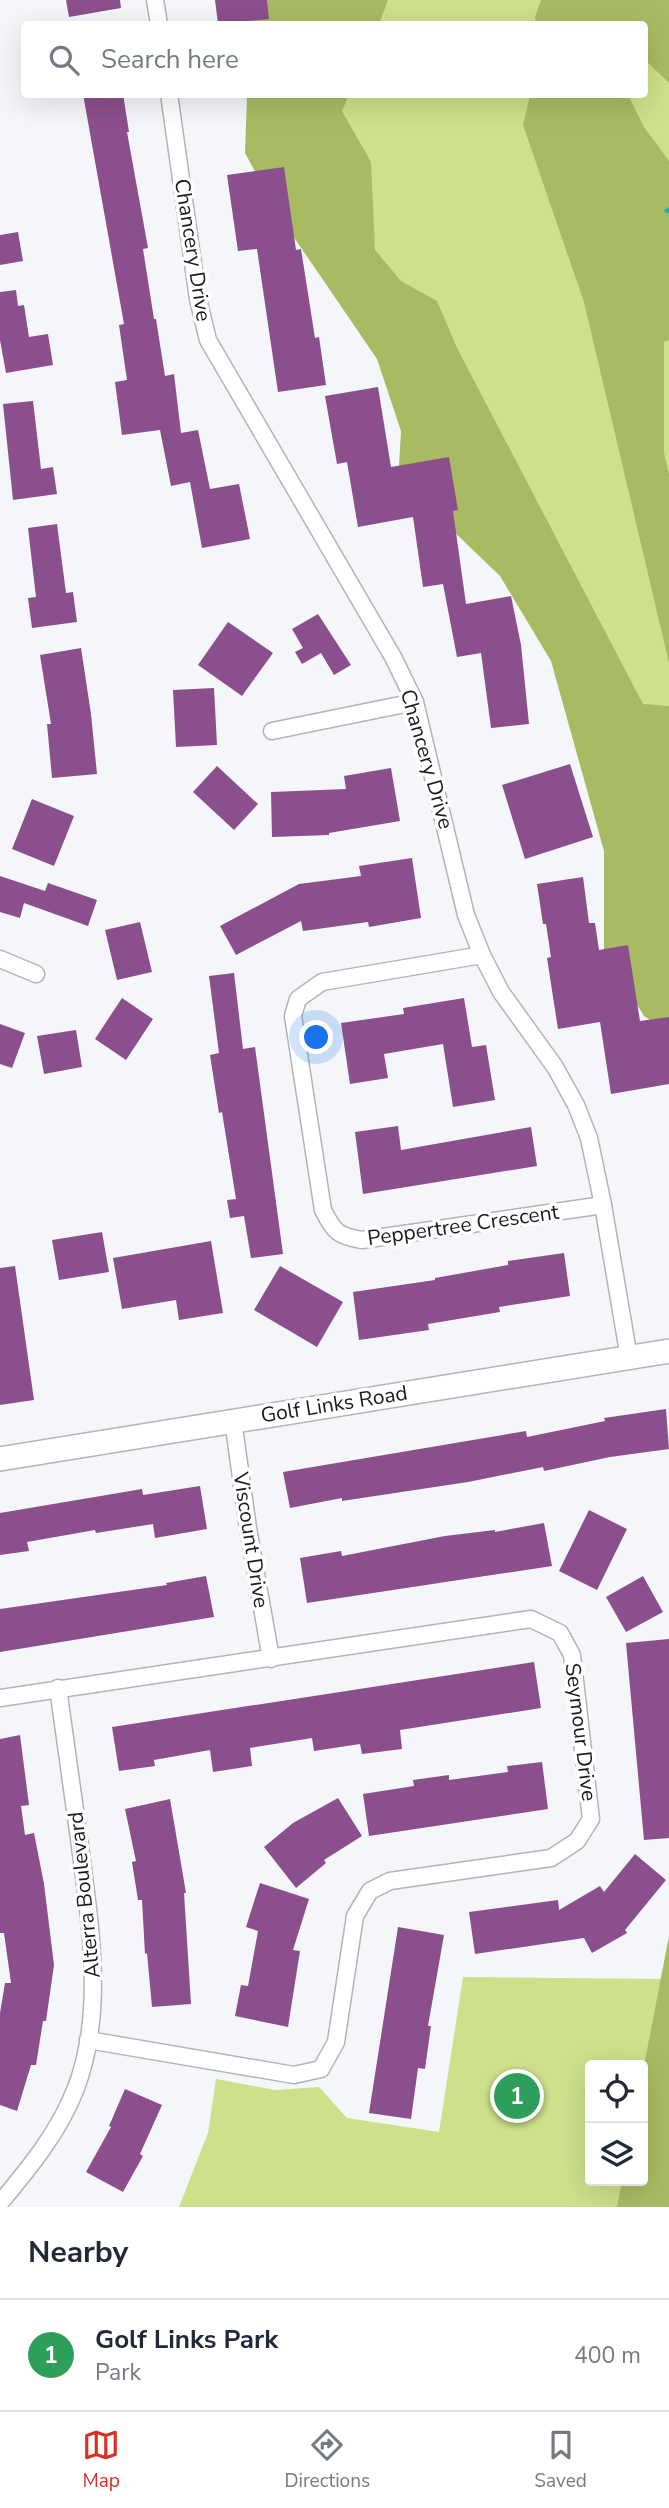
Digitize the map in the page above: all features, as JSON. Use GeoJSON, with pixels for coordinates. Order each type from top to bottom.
{"type":"FeatureCollection","features":[{"type":"Feature","properties":{"kind":"main road","name":"Golf Links Road"},"geometry":{"type":"LineString","coordinates":[[0,1459],[669,1351]]}},
{"type":"Feature","properties":{"kind":"street"},"geometry":{"type":"LineString","coordinates":[[155,0],[158,21]]}},
{"type":"Feature","properties":{"kind":"street","name":"Chancery Drive"},"geometry":{"type":"LineString","coordinates":[[170,98],[198,299],[208,340],[393,657],[415,702],[467,915],[482,955],[500,992],[555,1067],[576,1105],[589,1138],[629,1358]]}},
{"type":"Feature","properties":{"kind":"street"},"geometry":{"type":"LineString","coordinates":[[272,731],[415,702]]}},
{"type":"Feature","properties":{"kind":"street","name":"Peppertree Crescent"},"geometry":{"type":"LineString","coordinates":[[482,955],[322,982],[298,999],[293,1016],[323,1210],[332,1229],[344,1237],[362,1240],[603,1205]]}},
{"type":"Feature","properties":{"kind":"street"},"geometry":{"type":"LineString","coordinates":[[0,959],[36,974]]}},
{"type":"Feature","properties":{"kind":"street","name":"Viscount Drive"},"geometry":{"type":"LineString","coordinates":[[233,1420],[248,1528],[271,1659]]}},
{"type":"Feature","properties":{"kind":"street","name":"Seymour Drive"},"geometry":{"type":"LineString","coordinates":[[0,1698],[531,1619],[560,1633],[572,1655],[592,1819],[577,1841],[551,1858],[390,1881],[370,1891],[355,1916],[336,2042],[321,2069],[294,2075],[88,2040]]}},
{"type":"Feature","properties":{"kind":"street","name":"Alterra Boulevard"},"geometry":{"type":"LineString","coordinates":[[0,2203],[46,2147],[76,2087],[88,2040],[94,1983],[87,1904],[58,1688]]}},
{"type":"Feature","properties":{"kind":"green space"},"geometry":{"type":"Polygon","coordinates":[[[251,0],[388,0],[380,21],[250,21],[251,0]]]}},
{"type":"Feature","properties":{"kind":"green space"},"geometry":{"type":"Polygon","coordinates":[[[298,0],[669,0],[669,993],[537,580],[265,98],[648,98],[648,21],[291,21],[298,0]]]}},
{"type":"Feature","properties":{"kind":"green space"},"geometry":{"type":"Polygon","coordinates":[[[541,0],[669,0],[669,83],[648,63],[648,21],[536,21],[541,0]]]}},
{"type":"Feature","properties":{"kind":"green space"},"geometry":{"type":"Polygon","coordinates":[[[247,98],[348,98],[342,111],[371,162],[375,250],[401,281],[437,301],[457,348],[643,704],[669,706],[669,1032],[644,1016],[604,950],[604,851],[551,661],[500,576],[423,502],[399,466],[401,431],[377,359],[278,214],[245,153],[247,98]]]}},
{"type":"Feature","properties":{"kind":"green space"},"geometry":{"type":"Polygon","coordinates":[[[529,98],[630,98],[644,127],[669,161],[669,340],[664,342],[664,453],[669,474],[669,663],[584,302],[523,125],[529,98]]]}},
{"type":"Feature","properties":{"kind":"green space"},"geometry":{"type":"Polygon","coordinates":[[[669,1936],[669,2207],[617,2207],[621,2186],[648,2186],[648,2060],[645,2060],[669,1936]]]}},
{"type":"Feature","properties":{"kind":"green space"},"geometry":{"type":"Polygon","coordinates":[[[463,1977],[669,1979],[648,2078],[648,2060],[585,2060],[585,2186],[624,2186],[619,2207],[179,2207],[208,2133],[216,2079],[275,2090],[319,2087],[347,2118],[439,2132],[463,1977]]]}},
{"type":"Feature","properties":{"kind":"building"},"geometry":{"type":"Polygon","coordinates":[[[66,0],[120,0],[121,8],[69,17],[66,0]]]}},
{"type":"Feature","properties":{"kind":"building"},"geometry":{"type":"Polygon","coordinates":[[[215,0],[267,0],[269,19],[218,21],[215,0]]]}},
{"type":"Feature","properties":{"kind":"building"},"geometry":{"type":"Polygon","coordinates":[[[84,98],[124,98],[127,132],[148,248],[143,249],[154,319],[165,376],[174,374],[181,433],[198,430],[210,489],[239,484],[250,539],[202,548],[190,482],[171,486],[160,430],[122,435],[115,382],[127,380],[119,325],[124,324],[84,98]]]}},
{"type":"Feature","properties":{"kind":"building"},"geometry":{"type":"Polygon","coordinates":[[[284,167],[296,250],[301,249],[315,338],[319,337],[326,385],[278,392],[257,249],[238,251],[227,175],[284,167]]]}},
{"type":"Feature","properties":{"kind":"building"},"geometry":{"type":"Polygon","coordinates":[[[18,232],[23,261],[0,265],[0,235],[18,232]]]}},
{"type":"Feature","properties":{"kind":"building"},"geometry":{"type":"Polygon","coordinates":[[[16,290],[18,306],[24,305],[29,337],[48,334],[53,365],[6,373],[0,340],[0,292],[16,290]]]}},
{"type":"Feature","properties":{"kind":"building"},"geometry":{"type":"Polygon","coordinates":[[[378,387],[391,467],[449,457],[458,510],[453,511],[466,604],[511,596],[521,645],[529,724],[491,728],[481,653],[457,657],[443,584],[423,587],[413,517],[358,527],[347,462],[337,464],[325,396],[378,387]]]}},
{"type":"Feature","properties":{"kind":"building"},"geometry":{"type":"Polygon","coordinates":[[[33,401],[41,469],[53,467],[57,494],[13,500],[3,404],[33,401]]]}},
{"type":"Feature","properties":{"kind":"building"},"geometry":{"type":"Polygon","coordinates":[[[57,524],[66,593],[73,592],[77,622],[32,628],[28,598],[36,597],[28,528],[57,524]]]}},
{"type":"Feature","properties":{"kind":"building"},"geometry":{"type":"Polygon","coordinates":[[[318,614],[351,665],[334,675],[321,653],[302,664],[295,652],[303,648],[292,629],[318,614]]]}},
{"type":"Feature","properties":{"kind":"building"},"geometry":{"type":"Polygon","coordinates":[[[228,622],[273,653],[242,696],[198,665],[228,622]]]}},
{"type":"Feature","properties":{"kind":"building"},"geometry":{"type":"Polygon","coordinates":[[[81,648],[97,774],[52,778],[47,724],[51,724],[40,655],[81,648]]]}},
{"type":"Feature","properties":{"kind":"building"},"geometry":{"type":"Polygon","coordinates":[[[214,688],[217,745],[176,747],[173,690],[214,688]]]}},
{"type":"Feature","properties":{"kind":"building"},"geometry":{"type":"Polygon","coordinates":[[[570,764],[593,837],[525,859],[502,785],[570,764]]]}},
{"type":"Feature","properties":{"kind":"building"},"geometry":{"type":"Polygon","coordinates":[[[217,766],[258,804],[234,830],[193,792],[217,766]]]}},
{"type":"Feature","properties":{"kind":"building"},"geometry":{"type":"Polygon","coordinates":[[[391,768],[400,821],[329,835],[272,837],[271,792],[346,789],[344,776],[391,768]]]}},
{"type":"Feature","properties":{"kind":"building"},"geometry":{"type":"Polygon","coordinates":[[[32,799],[74,816],[54,866],[12,849],[32,799]]]}},
{"type":"Feature","properties":{"kind":"building"},"geometry":{"type":"Polygon","coordinates":[[[412,858],[421,918],[369,927],[368,922],[303,931],[301,921],[236,955],[220,926],[299,884],[361,876],[359,866],[412,858]]]}},
{"type":"Feature","properties":{"kind":"building"},"geometry":{"type":"Polygon","coordinates":[[[0,876],[45,891],[48,883],[97,900],[88,926],[24,903],[20,918],[0,912],[0,876]]]}},
{"type":"Feature","properties":{"kind":"building"},"geometry":{"type":"Polygon","coordinates":[[[583,877],[589,923],[595,923],[599,950],[628,945],[640,1021],[669,1017],[669,1084],[611,1094],[600,1022],[558,1029],[547,958],[551,957],[537,884],[583,877]]]}},
{"type":"Feature","properties":{"kind":"building"},"geometry":{"type":"Polygon","coordinates":[[[140,922],[152,972],[117,980],[105,930],[140,922]]]}},
{"type":"Feature","properties":{"kind":"building"},"geometry":{"type":"Polygon","coordinates":[[[234,973],[243,1049],[255,1047],[283,1254],[251,1258],[244,1216],[230,1218],[227,1200],[236,1199],[210,1055],[219,1053],[209,976],[234,973]]]}},
{"type":"Feature","properties":{"kind":"building"},"geometry":{"type":"Polygon","coordinates":[[[122,998],[153,1019],[126,1060],[95,1039],[122,998]]]}},
{"type":"Feature","properties":{"kind":"building"},"geometry":{"type":"Polygon","coordinates":[[[464,998],[472,1047],[486,1045],[495,1100],[453,1107],[443,1044],[384,1054],[388,1078],[350,1084],[341,1023],[404,1014],[403,1008],[464,998]]]}},
{"type":"Feature","properties":{"kind":"building"},"geometry":{"type":"Polygon","coordinates":[[[0,1024],[25,1033],[12,1068],[0,1064],[0,1024]]]}},
{"type":"Feature","properties":{"kind":"building"},"geometry":{"type":"Polygon","coordinates":[[[76,1030],[82,1067],[44,1074],[37,1036],[76,1030]]]}},
{"type":"Feature","properties":{"kind":"building"},"geometry":{"type":"Polygon","coordinates":[[[398,1126],[401,1150],[531,1127],[537,1166],[363,1194],[355,1132],[398,1126]]]}},
{"type":"Feature","properties":{"kind":"building"},"geometry":{"type":"Polygon","coordinates":[[[102,1232],[109,1272],[59,1280],[52,1240],[102,1232]]]}},
{"type":"Feature","properties":{"kind":"building"},"geometry":{"type":"Polygon","coordinates":[[[211,1241],[223,1313],[179,1320],[176,1300],[122,1309],[113,1258],[211,1241]]]}},
{"type":"Feature","properties":{"kind":"building"},"geometry":{"type":"Polygon","coordinates":[[[564,1253],[570,1296],[499,1307],[500,1312],[428,1324],[429,1330],[359,1340],[353,1292],[435,1280],[508,1265],[508,1261],[564,1253]]]}},
{"type":"Feature","properties":{"kind":"building"},"geometry":{"type":"Polygon","coordinates":[[[15,1266],[34,1400],[0,1405],[0,1268],[15,1266]]]}},
{"type":"Feature","properties":{"kind":"building"},"geometry":{"type":"Polygon","coordinates":[[[280,1266],[343,1302],[317,1347],[254,1310],[280,1266]]]}},
{"type":"Feature","properties":{"kind":"building"},"geometry":{"type":"Polygon","coordinates":[[[666,1409],[669,1449],[610,1457],[544,1471],[543,1467],[468,1482],[342,1501],[342,1498],[290,1508],[283,1472],[526,1431],[527,1437],[605,1421],[604,1418],[666,1409]]]}},
{"type":"Feature","properties":{"kind":"building"},"geometry":{"type":"Polygon","coordinates":[[[200,1486],[207,1529],[155,1538],[153,1524],[96,1533],[95,1530],[27,1542],[29,1551],[0,1555],[0,1513],[142,1489],[143,1495],[200,1486]]]}},
{"type":"Feature","properties":{"kind":"building"},"geometry":{"type":"Polygon","coordinates":[[[589,1510],[627,1529],[597,1590],[559,1571],[589,1510]]]}},
{"type":"Feature","properties":{"kind":"building"},"geometry":{"type":"Polygon","coordinates":[[[544,1523],[552,1566],[307,1603],[300,1558],[341,1551],[342,1556],[445,1536],[495,1532],[544,1523]]]}},
{"type":"Feature","properties":{"kind":"building"},"geometry":{"type":"Polygon","coordinates":[[[206,1576],[214,1617],[0,1652],[0,1609],[167,1585],[166,1583],[206,1576]]]}},
{"type":"Feature","properties":{"kind":"building"},"geometry":{"type":"Polygon","coordinates":[[[643,1576],[663,1612],[626,1632],[606,1597],[643,1576]]]}},
{"type":"Feature","properties":{"kind":"building"},"geometry":{"type":"Polygon","coordinates":[[[669,1639],[669,1838],[644,1840],[626,1643],[669,1639]]]}},
{"type":"Feature","properties":{"kind":"building"},"geometry":{"type":"Polygon","coordinates":[[[534,1662],[541,1708],[400,1730],[402,1749],[362,1754],[360,1744],[314,1751],[312,1738],[250,1748],[252,1766],[213,1772],[210,1750],[154,1760],[155,1766],[119,1771],[112,1727],[534,1662]]]}},
{"type":"Feature","properties":{"kind":"building"},"geometry":{"type":"Polygon","coordinates":[[[20,1735],[29,1805],[21,1806],[25,1835],[34,1833],[44,1884],[54,1965],[36,2065],[31,2065],[17,2111],[0,2105],[0,2013],[5,1983],[11,1983],[4,1933],[0,1933],[0,1739],[20,1735]]]}},
{"type":"Feature","properties":{"kind":"building"},"geometry":{"type":"Polygon","coordinates":[[[542,1762],[548,1809],[369,1836],[363,1794],[414,1786],[413,1780],[449,1775],[449,1780],[508,1772],[507,1766],[542,1762]]]}},
{"type":"Feature","properties":{"kind":"building"},"geometry":{"type":"Polygon","coordinates":[[[338,1798],[362,1836],[324,1860],[326,1863],[296,1888],[264,1847],[293,1823],[338,1798]]]}},
{"type":"Feature","properties":{"kind":"building"},"geometry":{"type":"Polygon","coordinates":[[[170,1799],[186,1893],[191,2004],[152,2007],[142,1900],[138,1900],[132,1862],[136,1861],[125,1809],[170,1799]]]}},
{"type":"Feature","properties":{"kind":"building"},"geometry":{"type":"Polygon","coordinates":[[[635,1854],[666,1880],[625,1930],[627,1933],[592,1953],[584,1938],[475,1954],[469,1912],[558,1900],[559,1910],[600,1886],[604,1892],[635,1854]]]}},
{"type":"Feature","properties":{"kind":"building"},"geometry":{"type":"Polygon","coordinates":[[[260,1883],[309,1899],[293,1950],[300,1951],[288,2027],[235,2016],[241,1985],[248,1986],[258,1931],[246,1927],[260,1883]]]}},
{"type":"Feature","properties":{"kind":"building"},"geometry":{"type":"Polygon","coordinates":[[[398,1927],[444,1935],[428,2026],[431,2026],[425,2069],[418,2068],[411,2119],[369,2113],[398,1927]]]}},
{"type":"Feature","properties":{"kind":"building"},"geometry":{"type":"Polygon","coordinates":[[[125,2089],[162,2105],[140,2154],[143,2156],[123,2192],[86,2172],[111,2127],[109,2126],[125,2089]]]}},
{"type":"Feature","properties":{"kind":"place","name":"Golf Links Park"},"geometry":{"type":"Point","coordinates":[517,2096]}}]}
